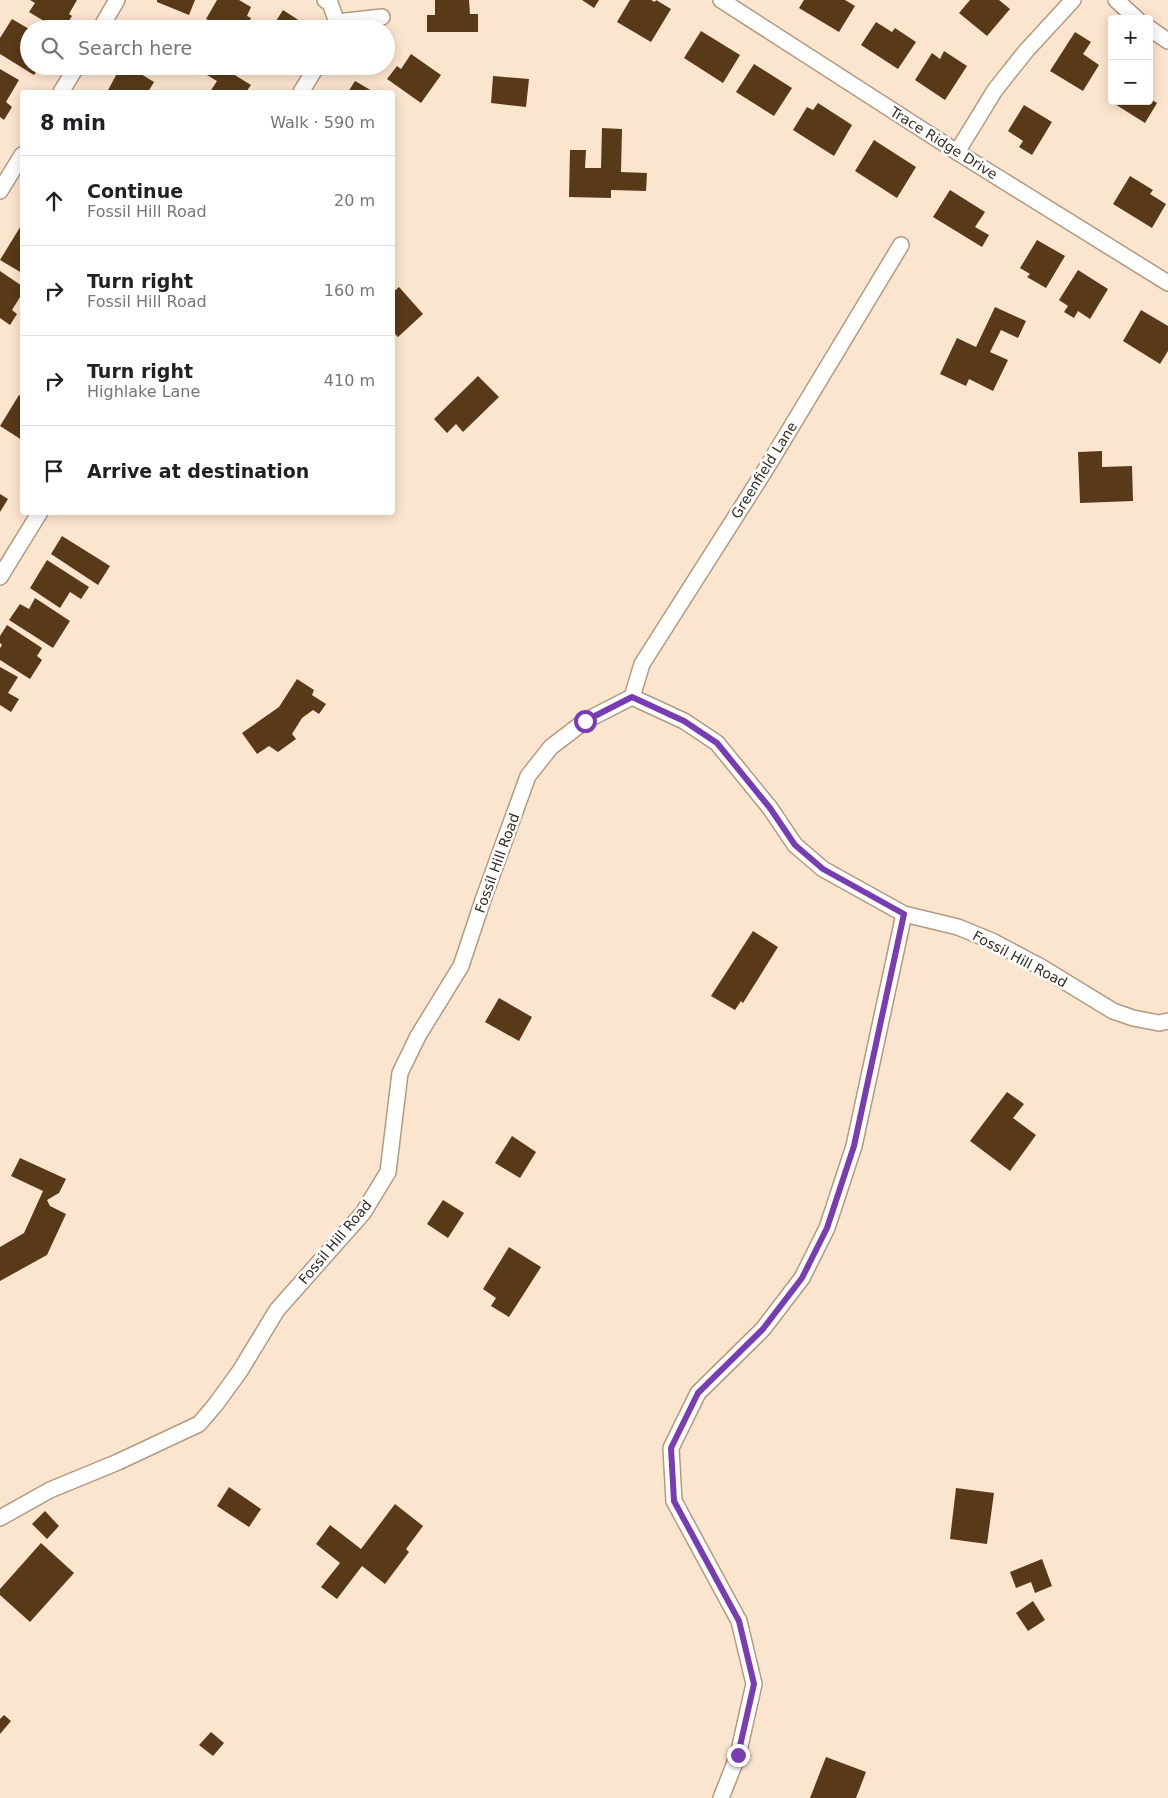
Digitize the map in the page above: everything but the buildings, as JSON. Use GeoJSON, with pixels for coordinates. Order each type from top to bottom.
{"type":"FeatureCollection","features":[{"type":"Feature","properties":{"kind":"street"},"geometry":{"type":"LineString","coordinates":[[105,20],[117,0]]}},
{"type":"Feature","properties":{"kind":"street"},"geometry":{"type":"LineString","coordinates":[[325,0],[330,3],[335,20]]}},
{"type":"Feature","properties":{"kind":"street","name":"Trace Ridge Drive"},"geometry":{"type":"LineString","coordinates":[[721,0],[958,152],[1168,283]]}},
{"type":"Feature","properties":{"kind":"street"},"geometry":{"type":"LineString","coordinates":[[958,152],[995,90],[1026,51],[1073,0]]}},
{"type":"Feature","properties":{"kind":"street"},"geometry":{"type":"LineString","coordinates":[[1116,0],[1133,15]]}},
{"type":"Feature","properties":{"kind":"street"},"geometry":{"type":"LineString","coordinates":[[365,20],[382,17]]}},
{"type":"Feature","properties":{"kind":"street"},"geometry":{"type":"LineString","coordinates":[[1153,31],[1168,41]]}},
{"type":"Feature","properties":{"kind":"street"},"geometry":{"type":"LineString","coordinates":[[62,90],[71,75]]}},
{"type":"Feature","properties":{"kind":"street"},"geometry":{"type":"LineString","coordinates":[[302,90],[311,75]]}},
{"type":"Feature","properties":{"kind":"street"},"geometry":{"type":"LineString","coordinates":[[0,191],[20,158]]}},
{"type":"Feature","properties":{"kind":"street","name":"Greenfield Lane"},"geometry":{"type":"LineString","coordinates":[[632,697],[642,664],[764,472],[901,245]]}},
{"type":"Feature","properties":{"kind":"street"},"geometry":{"type":"LineString","coordinates":[[0,577],[38,515]]}},
{"type":"Feature","properties":{"kind":"street","name":"Fossil Hill Road"},"geometry":{"type":"LineString","coordinates":[[0,1518],[50,1490],[118,1462],[199,1424],[216,1404],[240,1371],[277,1310],[363,1213],[388,1172],[400,1073],[418,1036],[461,966],[528,776],[551,747],[585,721],[632,697],[684,721],[717,743],[770,808],[795,845],[823,869],[904,914],[958,927],[992,942],[1041,967],[1113,1011],[1133,1018],[1159,1022],[1168,1021]]}},
{"type":"Feature","properties":{"kind":"street"},"geometry":{"type":"LineString","coordinates":[[721,1798],[738,1755],[754,1684],[739,1621],[674,1501],[671,1448],[698,1393],[763,1329],[802,1278],[827,1228],[854,1146],[904,914]]}},
{"type":"Feature","properties":{"kind":"route"},"geometry":{"type":"LineString","coordinates":[[585,721],[632,697],[684,721],[717,743],[770,808],[795,845],[823,869],[854,888],[904,914],[854,1146],[827,1228],[802,1278],[763,1329],[698,1393],[671,1448],[674,1501],[739,1621],[754,1684],[738,1755]]}}]}
